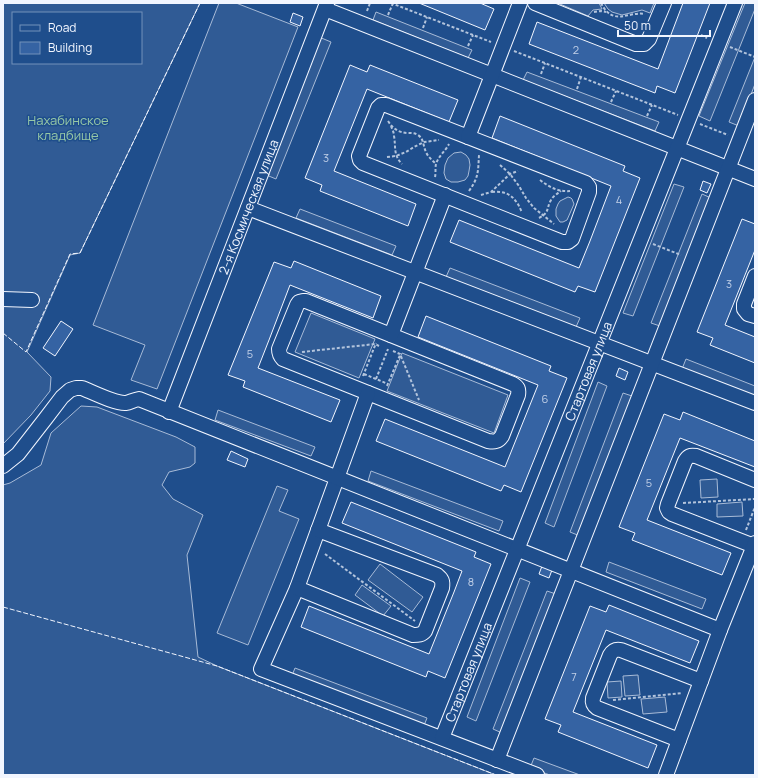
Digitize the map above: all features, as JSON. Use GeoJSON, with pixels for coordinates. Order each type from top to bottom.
{"type":"FeatureCollection","features":[{"type":"Feature","properties":{"kind":"street"},"geometry":{"type":"LineString","coordinates":[[468,137],[520,3]]}},
{"type":"Feature","properties":{"kind":"street"},"geometry":{"type":"LineString","coordinates":[[535,3],[636,44],[644,44],[649,39],[664,3]]}},
{"type":"Feature","properties":{"kind":"street","name":"Стартовая улица"},"geometry":{"type":"LineString","coordinates":[[442,738],[735,3]]}},
{"type":"Feature","properties":{"kind":"street"},"geometry":{"type":"LineString","coordinates":[[326,6],[492,75],[755,179]]}},
{"type":"Feature","properties":{"kind":"street","name":"2-я Космическая улица"},"geometry":{"type":"LineString","coordinates":[[170,412],[326,6]]}},
{"type":"Feature","properties":{"kind":"street"},"geometry":{"type":"LineString","coordinates":[[497,760],[755,100]]}},
{"type":"Feature","properties":{"kind":"street"},"geometry":{"type":"LineString","coordinates":[[381,105],[386,105],[586,184],[589,187],[589,192],[572,239],[568,242],[562,242],[363,163],[359,156],[378,108],[381,105]]}},
{"type":"Feature","properties":{"kind":"street"},"geometry":{"type":"LineString","coordinates":[[386,333],[415,272],[445,195]]}},
{"type":"Feature","properties":{"kind":"street"},"geometry":{"type":"LineString","coordinates":[[248,208],[755,403]]}},
{"type":"Feature","properties":{"kind":"street"},"geometry":{"type":"LineString","coordinates":[[755,276],[744,304],[744,310],[748,314],[755,316]]}},
{"type":"Feature","properties":{"kind":"street"},"geometry":{"type":"LineString","coordinates":[[3,299],[32,300]]}},
{"type":"Feature","properties":{"kind":"street"},"geometry":{"type":"LineString","coordinates":[[306,301],[513,384],[518,387],[519,391],[502,436],[499,440],[494,442],[488,441],[363,391],[283,359],[280,356],[279,350],[299,302],[306,301]]}},
{"type":"Feature","properties":{"kind":"street"},"geometry":{"type":"LineString","coordinates":[[3,466],[18,454],[62,397],[70,390],[82,388],[118,402],[138,399],[720,630]]}},
{"type":"Feature","properties":{"kind":"street"},"geometry":{"type":"LineString","coordinates":[[363,391],[337,478],[297,588],[261,669],[537,775]]}},
{"type":"Feature","properties":{"kind":"street"},"geometry":{"type":"LineString","coordinates":[[666,775],[750,544],[672,514],[667,508],[668,504],[685,461],[687,457],[692,455],[755,480]]}},
{"type":"Feature","properties":{"kind":"street"},"geometry":{"type":"LineString","coordinates":[[297,588],[418,635],[422,634],[426,629],[442,588],[443,582],[437,575],[318,530]]}},
{"type":"Feature","properties":{"kind":"street"},"geometry":{"type":"LineString","coordinates":[[679,740],[598,708],[594,706],[592,701],[593,698],[610,655],[612,651],[617,649],[701,681]]}},
{"type":"Feature","properties":{"kind":"path"},"geometry":{"type":"LineString","coordinates":[[388,14],[392,3],[740,140]]}},
{"type":"Feature","properties":{"kind":"path"},"geometry":{"type":"LineString","coordinates":[[601,3],[607,12],[614,16],[620,17],[644,13],[658,18]]}},
{"type":"Feature","properties":{"kind":"path"},"geometry":{"type":"LineString","coordinates":[[423,28],[427,17]]}},
{"type":"Feature","properties":{"kind":"path"},"geometry":{"type":"LineString","coordinates":[[468,46],[473,35]]}},
{"type":"Feature","properties":{"kind":"path"},"geometry":{"type":"LineString","coordinates":[[541,74],[545,63]]}},
{"type":"Feature","properties":{"kind":"path"},"geometry":{"type":"LineString","coordinates":[[577,88],[581,78]]}},
{"type":"Feature","properties":{"kind":"path"},"geometry":{"type":"LineString","coordinates":[[611,102],[616,91]]}},
{"type":"Feature","properties":{"kind":"path"},"geometry":{"type":"LineString","coordinates":[[381,105],[394,136],[396,156],[404,165]]}},
{"type":"Feature","properties":{"kind":"path"},"geometry":{"type":"LineString","coordinates":[[647,116],[652,105]]}},
{"type":"Feature","properties":{"kind":"path"},"geometry":{"type":"LineString","coordinates":[[391,126],[398,131],[420,135],[424,142],[425,151],[429,158],[436,164]]}},
{"type":"Feature","properties":{"kind":"path"},"geometry":{"type":"LineString","coordinates":[[384,158],[396,156],[406,152],[424,142],[441,140]]}},
{"type":"Feature","properties":{"kind":"path"},"geometry":{"type":"LineString","coordinates":[[431,177],[434,179],[436,164],[439,157],[445,151],[450,142],[446,141]]}},
{"type":"Feature","properties":{"kind":"path"},"geometry":{"type":"LineString","coordinates":[[468,192],[476,181],[479,172],[480,153],[485,156]]}},
{"type":"Feature","properties":{"kind":"path"},"geometry":{"type":"LineString","coordinates":[[495,162],[510,174],[534,208],[559,227],[568,242]]}},
{"type":"Feature","properties":{"kind":"path"},"geometry":{"type":"LineString","coordinates":[[491,192],[510,174],[525,170]]}},
{"type":"Feature","properties":{"kind":"path"},"geometry":{"type":"LineString","coordinates":[[536,177],[547,185],[564,192],[589,187]]}},
{"type":"Feature","properties":{"kind":"path"},"geometry":{"type":"LineString","coordinates":[[464,190],[473,195]]}},
{"type":"Feature","properties":{"kind":"path"},"geometry":{"type":"LineString","coordinates":[[538,218],[544,216],[554,196],[561,191]]}},
{"type":"Feature","properties":{"kind":"path"},"geometry":{"type":"LineString","coordinates":[[481,196],[491,192],[505,192],[517,203],[525,217]]}},
{"type":"Feature","properties":{"kind":"path"},"geometry":{"type":"LineString","coordinates":[[641,239],[693,260]]}},
{"type":"Feature","properties":{"kind":"path"},"geometry":{"type":"LineString","coordinates":[[363,391],[364,374],[375,344],[386,333]]}},
{"type":"Feature","properties":{"kind":"path"},"geometry":{"type":"LineString","coordinates":[[302,352],[375,344],[382,347]]}},
{"type":"Feature","properties":{"kind":"path"},"geometry":{"type":"LineString","coordinates":[[376,379],[388,349],[400,354],[426,416]]}},
{"type":"Feature","properties":{"kind":"path"},"geometry":{"type":"LineString","coordinates":[[382,398],[400,354]]}},
{"type":"Feature","properties":{"kind":"path"},"geometry":{"type":"LineString","coordinates":[[364,374],[388,384]]}},
{"type":"Feature","properties":{"kind":"path"},"geometry":{"type":"LineString","coordinates":[[668,504],[755,499]]}},
{"type":"Feature","properties":{"kind":"path"},"geometry":{"type":"LineString","coordinates":[[750,544],[755,507]]}},
{"type":"Feature","properties":{"kind":"path"},"geometry":{"type":"LineString","coordinates":[[325,554],[426,629]]}},
{"type":"Feature","properties":{"kind":"path"},"geometry":{"type":"LineString","coordinates":[[592,701],[683,693]]}},
{"type":"Feature","properties":{"kind":"shaded area","name":"Нахабинское кладбище"},"geometry":{"type":"Polygon","coordinates":[[[3,3],[200,3],[80,253],[70,255],[27,352],[51,377],[50,391],[31,415],[3,444],[3,3]]]}},
{"type":"Feature","properties":{"kind":"shaded area"},"geometry":{"type":"Polygon","coordinates":[[[219,3],[236,3],[298,27],[157,389],[131,380],[145,345],[93,325],[219,3]]]}},
{"type":"Feature","properties":{"kind":"shaded area"},"geometry":{"type":"Polygon","coordinates":[[[560,3],[599,3],[602,9],[593,10],[588,16],[560,3]]]}},
{"type":"Feature","properties":{"kind":"shaded area"},"geometry":{"type":"Polygon","coordinates":[[[604,3],[654,3],[650,13],[642,10],[622,15],[612,12],[604,3]]]}},
{"type":"Feature","properties":{"kind":"shaded area"},"geometry":{"type":"Polygon","coordinates":[[[745,3],[755,3],[755,9],[710,121],[699,116],[745,3]]]}},
{"type":"Feature","properties":{"kind":"shaded area"},"geometry":{"type":"Polygon","coordinates":[[[376,12],[472,50],[468,58],[373,20],[376,12]]]}},
{"type":"Feature","properties":{"kind":"shaded area"},"geometry":{"type":"Polygon","coordinates":[[[319,37],[331,42],[276,179],[264,174],[319,37]]]}},
{"type":"Feature","properties":{"kind":"shaded area"},"geometry":{"type":"Polygon","coordinates":[[[755,57],[755,84],[739,126],[729,122],[755,57]]]}},
{"type":"Feature","properties":{"kind":"shaded area"},"geometry":{"type":"Polygon","coordinates":[[[527,72],[659,122],[655,131],[523,80],[527,72]]]}},
{"type":"Feature","properties":{"kind":"shaded area"},"geometry":{"type":"Polygon","coordinates":[[[461,152],[469,159],[470,165],[468,176],[465,180],[451,182],[446,179],[444,173],[445,165],[448,158],[454,153],[461,152]]]}},
{"type":"Feature","properties":{"kind":"shaded area"},"geometry":{"type":"Polygon","coordinates":[[[674,184],[684,187],[633,316],[623,313],[674,184]]]}},
{"type":"Feature","properties":{"kind":"shaded area"},"geometry":{"type":"Polygon","coordinates":[[[702,194],[711,198],[660,326],[651,323],[702,194]]]}},
{"type":"Feature","properties":{"kind":"shaded area"},"geometry":{"type":"Polygon","coordinates":[[[568,197],[572,199],[574,204],[567,220],[560,222],[556,216],[556,209],[560,201],[568,197]]]}},
{"type":"Feature","properties":{"kind":"shaded area"},"geometry":{"type":"Polygon","coordinates":[[[300,209],[396,246],[392,255],[296,218],[300,209]]]}},
{"type":"Feature","properties":{"kind":"shaded area"},"geometry":{"type":"Polygon","coordinates":[[[450,268],[580,318],[576,327],[446,277],[450,268]]]}},
{"type":"Feature","properties":{"kind":"shaded area"},"geometry":{"type":"Polygon","coordinates":[[[311,313],[375,339],[359,378],[295,352],[311,313]]]}},
{"type":"Feature","properties":{"kind":"shaded area"},"geometry":{"type":"Polygon","coordinates":[[[402,353],[508,395],[494,433],[387,391],[402,353]]]}},
{"type":"Feature","properties":{"kind":"shaded area"},"geometry":{"type":"Polygon","coordinates":[[[686,359],[755,386],[755,397],[682,369],[686,359]]]}},
{"type":"Feature","properties":{"kind":"shaded area"},"geometry":{"type":"Polygon","coordinates":[[[598,382],[607,386],[554,527],[545,523],[598,382]]]}},
{"type":"Feature","properties":{"kind":"shaded area"},"geometry":{"type":"Polygon","coordinates":[[[623,393],[632,396],[580,536],[570,532],[623,393]]]}},
{"type":"Feature","properties":{"kind":"shaded area"},"geometry":{"type":"Polygon","coordinates":[[[81,406],[97,407],[176,437],[195,447],[195,463],[190,467],[169,472],[162,485],[173,499],[203,515],[187,555],[198,657],[217,666],[496,775],[3,775],[3,485],[10,483],[41,465],[51,433],[81,406]]]}},
{"type":"Feature","properties":{"kind":"shaded area"},"geometry":{"type":"Polygon","coordinates":[[[218,410],[315,447],[311,456],[215,420],[218,410]]]}},
{"type":"Feature","properties":{"kind":"shaded area"},"geometry":{"type":"Polygon","coordinates":[[[371,471],[503,521],[499,531],[368,481],[371,471]]]}},
{"type":"Feature","properties":{"kind":"shaded area"},"geometry":{"type":"Polygon","coordinates":[[[717,479],[718,497],[701,498],[700,480],[717,479]]]}},
{"type":"Feature","properties":{"kind":"shaded area"},"geometry":{"type":"Polygon","coordinates":[[[277,486],[288,490],[279,511],[299,519],[248,645],[217,633],[277,486]]]}},
{"type":"Feature","properties":{"kind":"shaded area"},"geometry":{"type":"Polygon","coordinates":[[[742,502],[743,516],[717,517],[717,504],[742,502]]]}},
{"type":"Feature","properties":{"kind":"shaded area"},"geometry":{"type":"Polygon","coordinates":[[[609,562],[706,599],[702,609],[606,572],[609,562]]]}},
{"type":"Feature","properties":{"kind":"shaded area"},"geometry":{"type":"Polygon","coordinates":[[[380,564],[423,597],[412,612],[368,580],[380,564]]]}},
{"type":"Feature","properties":{"kind":"shaded area"},"geometry":{"type":"Polygon","coordinates":[[[520,578],[530,582],[476,721],[467,717],[520,578]]]}},
{"type":"Feature","properties":{"kind":"shaded area"},"geometry":{"type":"Polygon","coordinates":[[[362,585],[391,606],[383,616],[355,595],[362,585]]]}},
{"type":"Feature","properties":{"kind":"shaded area"},"geometry":{"type":"Polygon","coordinates":[[[547,591],[556,594],[502,733],[493,729],[547,591]]]}},
{"type":"Feature","properties":{"kind":"shaded area"},"geometry":{"type":"Polygon","coordinates":[[[295,668],[427,718],[423,728],[291,678],[295,668]]]}},
{"type":"Feature","properties":{"kind":"shaded area"},"geometry":{"type":"Polygon","coordinates":[[[638,675],[640,695],[625,696],[623,676],[638,675]]]}},
{"type":"Feature","properties":{"kind":"shaded area"},"geometry":{"type":"Polygon","coordinates":[[[621,681],[622,697],[608,698],[607,682],[621,681]]]}},
{"type":"Feature","properties":{"kind":"shaded area"},"geometry":{"type":"Polygon","coordinates":[[[665,697],[667,712],[643,714],[641,699],[665,697]]]}},
{"type":"Feature","properties":{"kind":"shaded area"},"geometry":{"type":"Polygon","coordinates":[[[534,758],[580,775],[550,775],[530,768],[534,758]]]}},
{"type":"Feature","properties":{"kind":"building"},"geometry":{"type":"Polygon","coordinates":[[[419,3],[480,3],[494,9],[485,30],[419,3]]]}},
{"type":"Feature","properties":{"kind":"building"},"geometry":{"type":"Polygon","coordinates":[[[683,3],[710,3],[675,93],[657,86],[655,93],[529,44],[537,22],[658,69],[683,3]]]}},
{"type":"Feature","properties":{"kind":"building"},"geometry":{"type":"Polygon","coordinates":[[[293,13],[303,17],[300,26],[290,22],[293,13]]]}},
{"type":"Feature","properties":{"kind":"building"},"geometry":{"type":"Polygon","coordinates":[[[350,65],[367,72],[370,65],[458,100],[449,122],[367,89],[334,171],[416,204],[408,226],[320,191],[322,185],[305,178],[350,65]]]}},
{"type":"Feature","properties":{"kind":"building"},"geometry":{"type":"Polygon","coordinates":[[[500,116],[625,166],[623,171],[640,178],[595,292],[578,286],[575,292],[450,242],[459,220],[579,268],[590,241],[611,186],[492,138],[500,116]]]}},
{"type":"Feature","properties":{"kind":"building"},"geometry":{"type":"Polygon","coordinates":[[[703,181],[711,184],[707,193],[700,190],[703,181]]]}},
{"type":"Feature","properties":{"kind":"building"},"geometry":{"type":"Polygon","coordinates":[[[742,219],[755,224],[755,250],[725,325],[755,337],[755,363],[710,345],[713,338],[697,332],[742,219]]]}},
{"type":"Feature","properties":{"kind":"building"},"geometry":{"type":"Polygon","coordinates":[[[294,261],[381,296],[373,318],[290,285],[258,368],[340,400],[331,422],[243,387],[245,381],[228,375],[274,262],[291,268],[294,261]]]}},
{"type":"Feature","properties":{"kind":"building"},"geometry":{"type":"Polygon","coordinates":[[[426,316],[551,366],[549,371],[567,378],[521,492],[504,485],[501,491],[376,441],[385,419],[505,467],[538,385],[418,337],[426,316]]]}},
{"type":"Feature","properties":{"kind":"building"},"geometry":{"type":"Polygon","coordinates":[[[61,321],[73,329],[55,356],[43,348],[61,321]]]}},
{"type":"Feature","properties":{"kind":"building"},"geometry":{"type":"Polygon","coordinates":[[[619,368],[628,372],[625,380],[616,376],[619,368]]]}},
{"type":"Feature","properties":{"kind":"building"},"geometry":{"type":"Polygon","coordinates":[[[683,412],[755,441],[755,467],[680,438],[647,520],[731,553],[722,575],[632,540],[635,533],[619,527],[664,414],[680,420],[683,412]]]}},
{"type":"Feature","properties":{"kind":"building"},"geometry":{"type":"Polygon","coordinates":[[[231,451],[248,459],[245,467],[227,460],[231,451]]]}},
{"type":"Feature","properties":{"kind":"building"},"geometry":{"type":"Polygon","coordinates":[[[351,502],[476,552],[474,557],[491,564],[445,678],[428,671],[426,677],[301,627],[309,606],[429,654],[454,592],[462,571],[342,523],[351,502]]]}},
{"type":"Feature","properties":{"kind":"building"},"geometry":{"type":"Polygon","coordinates":[[[542,566],[552,570],[549,578],[539,574],[542,566]]]}},
{"type":"Feature","properties":{"kind":"building"},"geometry":{"type":"Polygon","coordinates":[[[609,605],[699,641],[690,663],[606,630],[581,692],[573,712],[657,745],[648,768],[558,732],[561,725],[545,719],[590,606],[606,612],[609,605]]]}},
{"type":"Feature","properties":{"kind":"fence"},"geometry":{"type":"LineString","coordinates":[[3,333],[26,352],[70,254],[80,253],[200,3]]}},
{"type":"Feature","properties":{"kind":"fence"},"geometry":{"type":"LineString","coordinates":[[3,607],[217,666],[496,775]]}}]}
